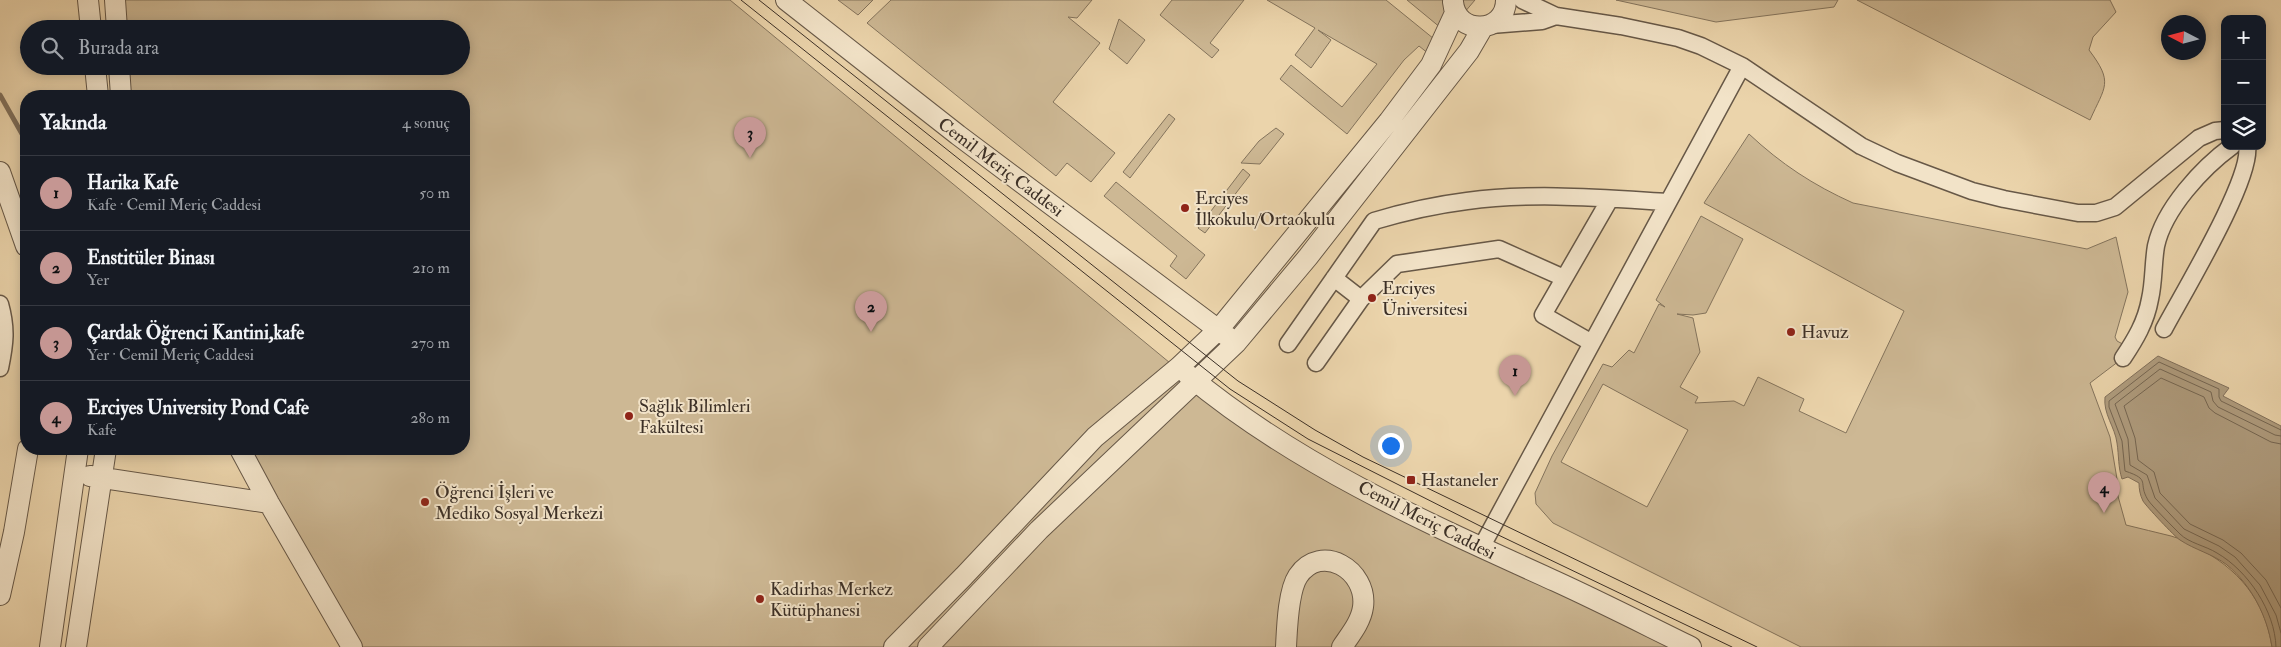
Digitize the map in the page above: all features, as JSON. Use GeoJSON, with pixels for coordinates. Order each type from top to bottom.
{"type":"FeatureCollection","features":[{"type":"Feature","properties":{"kind":"street"},"geometry":{"type":"LineString","coordinates":[[88,0],[90,20]]}},
{"type":"Feature","properties":{"kind":"street"},"geometry":{"type":"LineString","coordinates":[[115,0],[116,20]]}},
{"type":"Feature","properties":{"kind":"street","name":"Cemil Meriç Caddesi"},"geometry":{"type":"LineString","coordinates":[[786,0],[958,136],[1236,343]]}},
{"type":"Feature","properties":{"kind":"street"},"geometry":{"type":"LineString","coordinates":[[928,647],[1039,530],[1236,343],[1308,257],[1488,26],[1503,13],[1506,0]]}},
{"type":"Feature","properties":{"kind":"street"},"geometry":{"type":"LineString","coordinates":[[1522,0],[1556,16],[1621,26],[1678,38],[1708,49],[1742,66],[1861,146],[1897,163],[1972,191],[2012,201],[2078,213],[2096,213],[2115,207],[2199,138],[2221,130]]}},
{"type":"Feature","properties":{"kind":"street"},"geometry":{"type":"LineString","coordinates":[[894,647],[1095,437],[1179,367],[1219,329],[1390,121],[1431,65],[1454,6]]}},
{"type":"Feature","properties":{"kind":"street"},"geometry":{"type":"LineString","coordinates":[[1454,6],[1467,25],[1488,26],[1542,21],[1556,16]]}},
{"type":"Feature","properties":{"kind":"street"},"geometry":{"type":"LineString","coordinates":[[1481,548],[1742,66]]}},
{"type":"Feature","properties":{"kind":"street"},"geometry":{"type":"LineString","coordinates":[[95,75],[97,90]]}},
{"type":"Feature","properties":{"kind":"street"},"geometry":{"type":"LineString","coordinates":[[120,75],[121,90]]}},
{"type":"Feature","properties":{"kind":"street"},"geometry":{"type":"LineString","coordinates":[[2123,358],[2141,329],[2147,314],[2151,298],[2156,245],[2166,222],[2195,180],[2207,166],[2227,150]]}},
{"type":"Feature","properties":{"kind":"street"},"geometry":{"type":"LineString","coordinates":[[2164,329],[2238,189],[2247,157],[2247,150]]}},
{"type":"Feature","properties":{"kind":"street"},"geometry":{"type":"LineString","coordinates":[[0,172],[20,229]]}},
{"type":"Feature","properties":{"kind":"street"},"geometry":{"type":"LineString","coordinates":[[1288,344],[1374,221],[1407,212],[1468,201],[1534,197],[1668,202]]}},
{"type":"Feature","properties":{"kind":"street"},"geometry":{"type":"LineString","coordinates":[[1592,343],[1543,315],[1610,199]]}},
{"type":"Feature","properties":{"kind":"street"},"geometry":{"type":"LineString","coordinates":[[1316,363],[1361,299],[1397,264],[1499,249],[1564,278]]}},
{"type":"Feature","properties":{"kind":"street"},"geometry":{"type":"LineString","coordinates":[[1334,278],[1361,299]]}},
{"type":"Feature","properties":{"kind":"street"},"geometry":{"type":"LineString","coordinates":[[0,304],[4,318],[6,340],[0,368]]}},
{"type":"Feature","properties":{"kind":"street","name":"Cemil Meriç Caddesi"},"geometry":{"type":"LineString","coordinates":[[1179,367],[1235,413],[1299,454],[1380,498],[1481,548],[1557,582],[1691,647]]}},
{"type":"Feature","properties":{"kind":"street"},"geometry":{"type":"LineString","coordinates":[[0,595],[14,532],[27,455]]}},
{"type":"Feature","properties":{"kind":"street"},"geometry":{"type":"LineString","coordinates":[[50,647],[77,455]]}},
{"type":"Feature","properties":{"kind":"street"},"geometry":{"type":"LineString","coordinates":[[76,647],[105,455]]}},
{"type":"Feature","properties":{"kind":"street"},"geometry":{"type":"LineString","coordinates":[[243,455],[352,647]]}},
{"type":"Feature","properties":{"kind":"street"},"geometry":{"type":"LineString","coordinates":[[74,473],[269,503]]}},
{"type":"Feature","properties":{"kind":"street"},"geometry":{"type":"LineString","coordinates":[[1286,647],[1294,584],[1304,569],[1318,562],[1325,562],[1338,563],[1351,570],[1358,580],[1364,597],[1359,620],[1342,647]]}},
{"type":"Feature","properties":{"kind":"shaded area"},"geometry":{"type":"Polygon","coordinates":[[[114,0],[730,0],[1204,391],[1257,431],[1695,647],[354,647],[245,455],[470,455],[470,90],[119,90],[118,75],[470,75],[470,20],[115,20],[114,0]]]}},
{"type":"Feature","properties":{"kind":"shaded area"},"geometry":{"type":"Polygon","coordinates":[[[838,0],[873,0],[858,15],[838,0]]]}},
{"type":"Feature","properties":{"kind":"shaded area"},"geometry":{"type":"Polygon","coordinates":[[[891,0],[1092,0],[1077,18],[1068,17],[1100,43],[1053,102],[1115,153],[1091,182],[1067,163],[1056,176],[867,23],[891,0]]]}},
{"type":"Feature","properties":{"kind":"shaded area"},"geometry":{"type":"Polygon","coordinates":[[[1172,0],[1244,0],[1210,43],[1219,50],[1212,58],[1160,15],[1172,0]]]}},
{"type":"Feature","properties":{"kind":"shaded area"},"geometry":{"type":"Polygon","coordinates":[[[1267,0],[1386,0],[1439,43],[1429,54],[1419,46],[1404,60],[1347,134],[1280,79],[1291,65],[1342,107],[1377,64],[1318,30],[1331,40],[1311,68],[1295,55],[1315,28],[1267,0]]]}},
{"type":"Feature","properties":{"kind":"shaded area"},"geometry":{"type":"Polygon","coordinates":[[[1407,0],[1475,0],[1447,33],[1407,0]]]}},
{"type":"Feature","properties":{"kind":"shaded area"},"geometry":{"type":"Polygon","coordinates":[[[1616,0],[1838,0],[1834,7],[1716,22],[1616,0]]]}},
{"type":"Feature","properties":{"kind":"shaded area"},"geometry":{"type":"Polygon","coordinates":[[[1857,0],[2110,0],[2116,12],[2093,37],[2089,50],[2102,70],[2104,78],[2103,92],[2090,120],[1857,0]]]}},
{"type":"Feature","properties":{"kind":"shaded area"},"geometry":{"type":"Polygon","coordinates":[[[1119,19],[1145,40],[1127,64],[1109,49],[1119,19]]]}},
{"type":"Feature","properties":{"kind":"shaded area"},"geometry":{"type":"Polygon","coordinates":[[[1169,114],[1175,119],[1130,178],[1123,172],[1169,114]]]}},
{"type":"Feature","properties":{"kind":"shaded area"},"geometry":{"type":"Polygon","coordinates":[[[1276,128],[1284,134],[1260,164],[1241,163],[1259,141],[1276,128]]]}},
{"type":"Feature","properties":{"kind":"shaded area"},"geometry":{"type":"Polygon","coordinates":[[[1749,134],[1798,173],[1824,189],[1853,203],[2087,249],[2116,237],[2128,292],[2115,337],[2117,341],[2130,348],[2123,358],[2090,383],[2110,437],[2117,479],[2116,489],[2126,525],[2178,538],[2211,555],[2237,575],[2256,600],[2263,614],[2272,647],[1801,647],[1553,523],[1536,504],[1535,493],[1552,456],[1603,364],[1612,367],[1629,350],[1634,353],[1659,304],[1665,307],[1656,300],[1701,216],[1743,239],[1706,313],[1693,315],[1677,314],[1693,318],[1700,352],[1680,387],[1698,397],[1695,403],[1734,401],[1744,406],[1758,377],[1804,399],[1799,411],[1846,433],[1904,311],[1704,203],[1749,134]],[[1603,384],[1561,462],[1647,507],[1688,430],[1603,384]]]}},
{"type":"Feature","properties":{"kind":"shaded area"},"geometry":{"type":"Polygon","coordinates":[[[1243,169],[1250,175],[1205,233],[1198,228],[1243,169]]]}},
{"type":"Feature","properties":{"kind":"shaded area"},"geometry":{"type":"Polygon","coordinates":[[[1116,182],[1205,255],[1186,279],[1170,266],[1177,256],[1104,196],[1116,182]]]}},
{"type":"Feature","properties":{"kind":"water"},"geometry":{"type":"Polygon","coordinates":[[[2158,356],[2229,388],[2223,396],[2281,426],[2281,647],[2272,647],[2270,635],[2257,602],[2236,573],[2222,561],[2177,538],[2143,501],[2139,483],[2128,477],[2122,479],[2116,437],[2107,415],[2105,397],[2158,356]]]}},
{"type":"Feature","properties":{"kind":"waterway"},"geometry":{"type":"LineString","coordinates":[[0,95],[20,130]]}},
{"type":"Feature","properties":{"kind":"tram line"},"geometry":{"type":"LineString","coordinates":[[741,0],[1230,389],[1308,439],[1490,531],[1732,647]]}},
{"type":"Feature","properties":{"kind":"tram line"},"geometry":{"type":"LineString","coordinates":[[759,0],[1238,381],[1315,430],[1363,457],[1757,647]]}},
{"type":"Feature","properties":{"kind":"place","name":"Çardak Öğrenci Kantini,kafe"},"geometry":{"type":"Point","coordinates":[750,158]}},
{"type":"Feature","properties":{"kind":"place","name":"Erciyes İlkokulu/Ortaokulu"},"geometry":{"type":"Point","coordinates":[1185,208]}},
{"type":"Feature","properties":{"kind":"place","name":"Erciyes Üniversitesi"},"geometry":{"type":"Point","coordinates":[1372,298]}},
{"type":"Feature","properties":{"kind":"place","name":"Enstitüler Binası"},"geometry":{"type":"Point","coordinates":[871,332]}},
{"type":"Feature","properties":{"kind":"place","name":"Havuz"},"geometry":{"type":"Point","coordinates":[1791,332]}},
{"type":"Feature","properties":{"kind":"place","name":"Harika Kafe"},"geometry":{"type":"Point","coordinates":[1515,396]}},
{"type":"Feature","properties":{"kind":"place","name":"Sağlık Bilimleri Fakültesi"},"geometry":{"type":"Point","coordinates":[629,416]}},
{"type":"Feature","properties":{"kind":"place","name":"Hastaneler"},"geometry":{"type":"Point","coordinates":[1411,480]}},
{"type":"Feature","properties":{"kind":"place","name":"Öğrenci İşleri ve Mediko Sosyal Merkezi"},"geometry":{"type":"Point","coordinates":[425,502]}},
{"type":"Feature","properties":{"kind":"place","name":"Erciyes University Pond Cafe"},"geometry":{"type":"Point","coordinates":[2104,513]}},
{"type":"Feature","properties":{"kind":"place","name":"Kadirhas Merkez Kütüphanesi"},"geometry":{"type":"Point","coordinates":[760,599]}}]}
